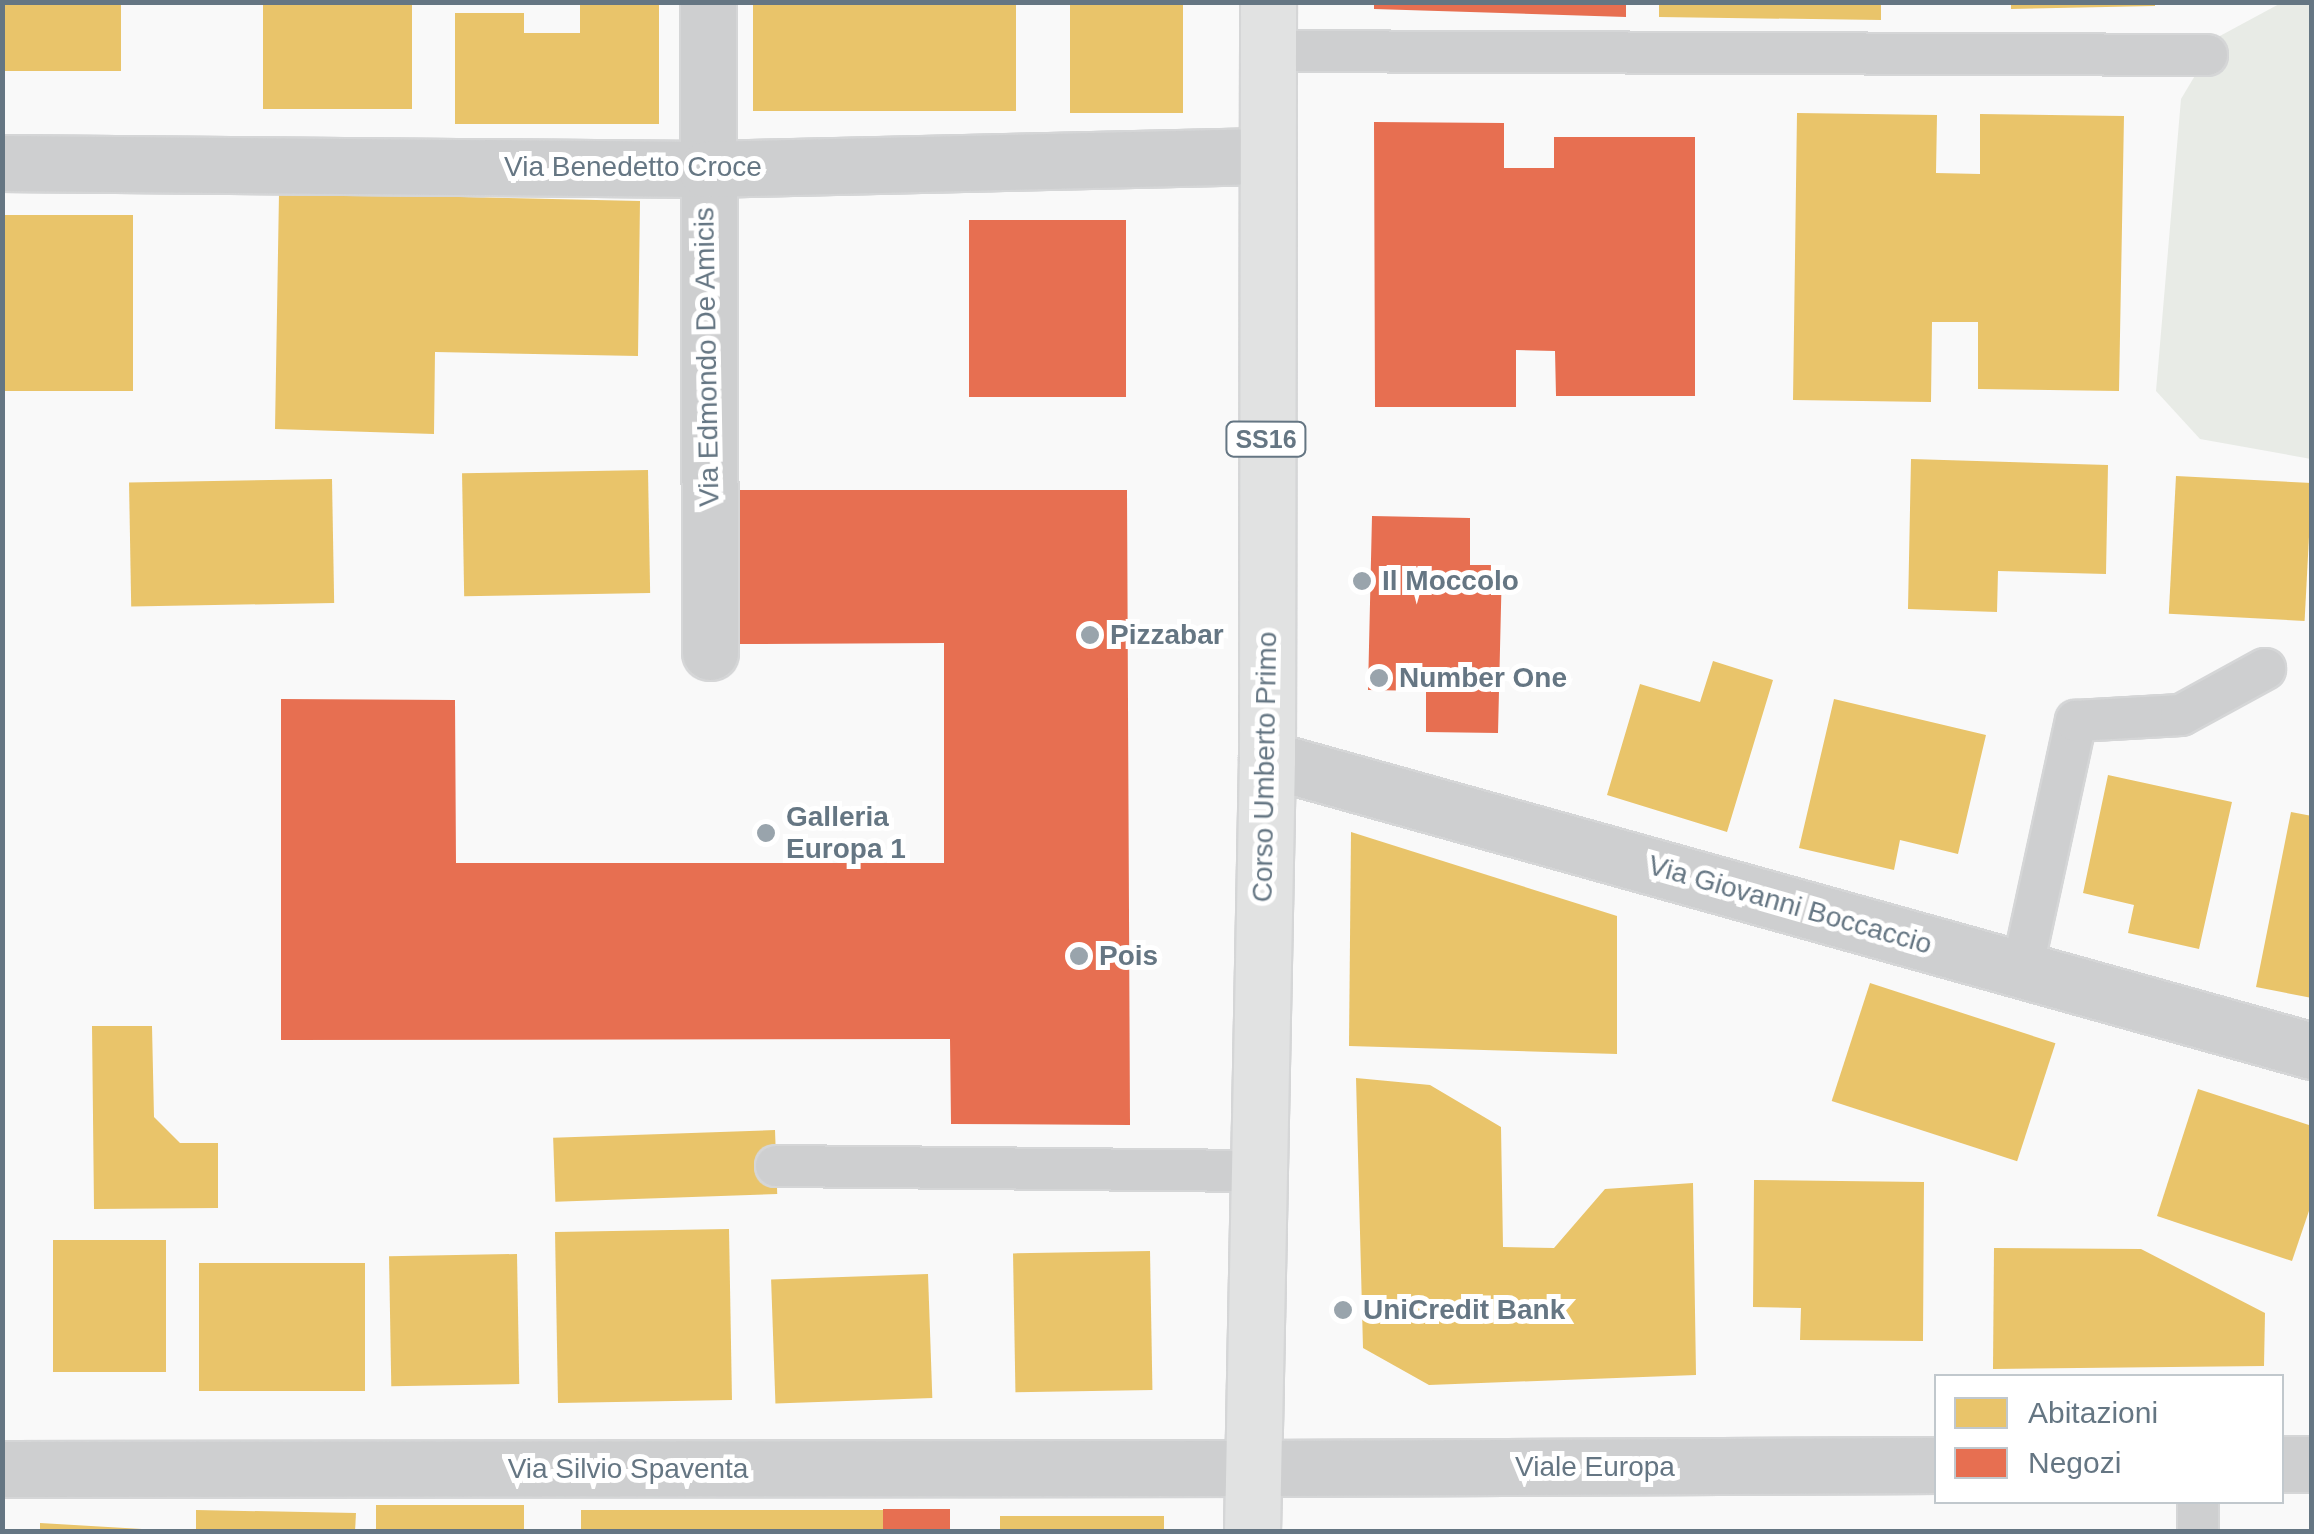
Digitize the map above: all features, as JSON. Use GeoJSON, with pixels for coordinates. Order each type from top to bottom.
{"type":"FeatureCollection","features":[{"type":"Feature","properties":{"kind":"main road","name":"Corso Umberto Primo"},"geometry":{"type":"LineString","coordinates":[[1252,1532],[1268,759],[1264,156],[1268,27]]}},
{"type":"Feature","properties":{"kind":"street","name":"Via Edmondo De Amicis"},"geometry":{"type":"LineString","coordinates":[[708,2],[710,652]]}},
{"type":"Feature","properties":{"kind":"street","name":"Via Benedetto Croce"},"geometry":{"type":"LineString","coordinates":[[2,163],[706,169],[1264,156]]}},
{"type":"Feature","properties":{"kind":"street","name":"Via Giovanni Boccaccio"},"geometry":{"type":"LineString","coordinates":[[1268,759],[2312,1051]]}},
{"type":"Feature","properties":{"kind":"street"},"geometry":{"type":"LineString","coordinates":[[2284,1464],[2312,1464]]}},
{"type":"Feature","properties":{"kind":"street","name":"Viale Europa"},"geometry":{"type":"LineString","coordinates":[[1254,1468],[1934,1466]]}},
{"type":"Feature","properties":{"kind":"street","name":"Via Silvio Spaventa"},"geometry":{"type":"LineString","coordinates":[[2,1469],[1254,1468]]}},
{"type":"Feature","properties":{"kind":"lane"},"geometry":{"type":"LineString","coordinates":[[1268,27],[2207,55]]}},
{"type":"Feature","properties":{"kind":"lane"},"geometry":{"type":"LineString","coordinates":[[2022,970],[2076,721],[2181,715],[2265,669]]}},
{"type":"Feature","properties":{"kind":"lane"},"geometry":{"type":"LineString","coordinates":[[776,1166],[1259,1171]]}},
{"type":"Feature","properties":{"kind":"lane"},"geometry":{"type":"LineString","coordinates":[[2198,1504],[2198,1532]]}},
{"type":"Feature","properties":{"kind":"shaded area"},"geometry":{"type":"Polygon","coordinates":[[[2281,3],[2311,3],[2311,459],[2200,439],[2156,391],[2181,99],[2218,37],[2281,3]]]}},
{"type":"Feature","properties":{"kind":"building: Abitazioni"},"geometry":{"type":"Polygon","coordinates":[[[2,2],[121,2],[121,71],[2,71],[2,2]]]}},
{"type":"Feature","properties":{"kind":"building: Abitazioni"},"geometry":{"type":"Polygon","coordinates":[[[263,2],[412,2],[412,109],[263,109],[263,2]]]}},
{"type":"Feature","properties":{"kind":"building: Abitazioni"},"geometry":{"type":"Polygon","coordinates":[[[580,2],[659,2],[659,124],[455,124],[455,13],[524,13],[524,33],[580,33],[580,2]]]}},
{"type":"Feature","properties":{"kind":"building: Abitazioni"},"geometry":{"type":"Polygon","coordinates":[[[753,2],[1016,2],[1016,111],[753,111],[753,2]]]}},
{"type":"Feature","properties":{"kind":"building: Abitazioni"},"geometry":{"type":"Polygon","coordinates":[[[1070,2],[1183,2],[1183,113],[1070,113],[1070,2]]]}},
{"type":"Feature","properties":{"kind":"building: Abitazioni"},"geometry":{"type":"Polygon","coordinates":[[[1659,2],[1881,2],[1881,20],[1659,17],[1659,2]]]}},
{"type":"Feature","properties":{"kind":"building: Abitazioni"},"geometry":{"type":"Polygon","coordinates":[[[2011,2],[2155,2],[2155,6],[2011,9],[2011,2]]]}},
{"type":"Feature","properties":{"kind":"building: Abitazioni"},"geometry":{"type":"Polygon","coordinates":[[[1797,113],[1937,115],[1936,173],[1980,174],[1980,114],[2124,116],[2119,391],[1978,389],[1978,322],[1932,322],[1931,402],[1793,400],[1797,113]]]}},
{"type":"Feature","properties":{"kind":"building: Abitazioni"},"geometry":{"type":"Polygon","coordinates":[[[279,193],[640,201],[638,356],[435,352],[434,434],[275,429],[279,193]]]}},
{"type":"Feature","properties":{"kind":"building: Abitazioni"},"geometry":{"type":"Polygon","coordinates":[[[2,215],[133,215],[133,391],[2,391],[2,215]]]}},
{"type":"Feature","properties":{"kind":"building: Abitazioni"},"geometry":{"type":"Polygon","coordinates":[[[1911,459],[2108,465],[2106,574],[1998,571],[1997,612],[1908,609],[1911,459]]]}},
{"type":"Feature","properties":{"kind":"building: Abitazioni"},"geometry":{"type":"Polygon","coordinates":[[[648,470],[650,593],[464,596],[462,473],[648,470]]]}},
{"type":"Feature","properties":{"kind":"building: Abitazioni"},"geometry":{"type":"Polygon","coordinates":[[[2176,476],[2312,483],[2305,621],[2169,614],[2176,476]]]}},
{"type":"Feature","properties":{"kind":"building: Abitazioni"},"geometry":{"type":"Polygon","coordinates":[[[332,479],[334,603],[131,607],[129,483],[332,479]]]}},
{"type":"Feature","properties":{"kind":"building: Abitazioni"},"geometry":{"type":"Polygon","coordinates":[[[1713,661],[1773,680],[1727,832],[1607,795],[1640,684],[1700,702],[1713,661]]]}},
{"type":"Feature","properties":{"kind":"building: Abitazioni"},"geometry":{"type":"Polygon","coordinates":[[[1834,699],[1986,735],[1958,854],[1900,840],[1894,870],[1799,848],[1834,699]]]}},
{"type":"Feature","properties":{"kind":"building: Abitazioni"},"geometry":{"type":"Polygon","coordinates":[[[2108,775],[2232,802],[2199,949],[2128,933],[2134,905],[2083,893],[2108,775]]]}},
{"type":"Feature","properties":{"kind":"building: Abitazioni"},"geometry":{"type":"Polygon","coordinates":[[[2291,812],[2312,816],[2312,998],[2256,987],[2291,812]]]}},
{"type":"Feature","properties":{"kind":"building: Abitazioni"},"geometry":{"type":"Polygon","coordinates":[[[1351,832],[1617,916],[1617,1054],[1349,1046],[1351,832]]]}},
{"type":"Feature","properties":{"kind":"building: Abitazioni"},"geometry":{"type":"Polygon","coordinates":[[[1870,983],[2055,1043],[2017,1161],[1832,1101],[1870,983]]]}},
{"type":"Feature","properties":{"kind":"building: Abitazioni"},"geometry":{"type":"Polygon","coordinates":[[[92,1026],[152,1026],[154,1117],[180,1143],[218,1143],[218,1208],[94,1209],[92,1026]]]}},
{"type":"Feature","properties":{"kind":"building: Abitazioni"},"geometry":{"type":"Polygon","coordinates":[[[1356,1078],[1430,1085],[1501,1127],[1503,1247],[1554,1248],[1605,1189],[1693,1183],[1696,1375],[1429,1385],[1363,1348],[1356,1078]]]}},
{"type":"Feature","properties":{"kind":"building: Abitazioni"},"geometry":{"type":"Polygon","coordinates":[[[2198,1089],[2312,1126],[2312,1202],[2292,1261],[2157,1216],[2198,1089]]]}},
{"type":"Feature","properties":{"kind":"building: Abitazioni"},"geometry":{"type":"Polygon","coordinates":[[[775,1130],[777,1194],[555,1202],[553,1138],[775,1130]]]}},
{"type":"Feature","properties":{"kind":"building: Abitazioni"},"geometry":{"type":"Polygon","coordinates":[[[1754,1180],[1924,1182],[1923,1341],[1800,1340],[1801,1308],[1753,1307],[1754,1180]]]}},
{"type":"Feature","properties":{"kind":"building: Abitazioni"},"geometry":{"type":"Polygon","coordinates":[[[729,1229],[732,1400],[558,1403],[555,1232],[729,1229]]]}},
{"type":"Feature","properties":{"kind":"building: Abitazioni"},"geometry":{"type":"Polygon","coordinates":[[[53,1240],[166,1240],[166,1372],[53,1372],[53,1240]]]}},
{"type":"Feature","properties":{"kind":"building: Abitazioni"},"geometry":{"type":"Polygon","coordinates":[[[1994,1248],[2141,1249],[2265,1313],[2264,1366],[1993,1369],[1994,1248]]]}},
{"type":"Feature","properties":{"kind":"building: Abitazioni"},"geometry":{"type":"Polygon","coordinates":[[[1150,1251],[1152,1390],[1015,1392],[1013,1253],[1150,1251]]]}},
{"type":"Feature","properties":{"kind":"building: Abitazioni"},"geometry":{"type":"Polygon","coordinates":[[[517,1254],[519,1384],[391,1386],[389,1256],[517,1254]]]}},
{"type":"Feature","properties":{"kind":"building: Abitazioni"},"geometry":{"type":"Polygon","coordinates":[[[199,1263],[365,1263],[365,1391],[199,1391],[199,1263]]]}},
{"type":"Feature","properties":{"kind":"building: Abitazioni"},"geometry":{"type":"Polygon","coordinates":[[[928,1274],[932,1398],[775,1403],[771,1279],[928,1274]]]}},
{"type":"Feature","properties":{"kind":"building: Abitazioni"},"geometry":{"type":"Polygon","coordinates":[[[376,1505],[524,1505],[524,1532],[376,1532],[376,1505]]]}},
{"type":"Feature","properties":{"kind":"building: Abitazioni"},"geometry":{"type":"Polygon","coordinates":[[[196,1510],[356,1513],[355,1532],[196,1532],[196,1510]]]}},
{"type":"Feature","properties":{"kind":"building: Abitazioni"},"geometry":{"type":"Polygon","coordinates":[[[581,1510],[883,1510],[883,1532],[581,1532],[581,1510]]]}},
{"type":"Feature","properties":{"kind":"building: Abitazioni"},"geometry":{"type":"Polygon","coordinates":[[[1000,1516],[1164,1516],[1164,1532],[1000,1532],[1000,1516]]]}},
{"type":"Feature","properties":{"kind":"building: Abitazioni"},"geometry":{"type":"Polygon","coordinates":[[[40,1523],[142,1529],[40,1532],[40,1523]]]}},
{"type":"Feature","properties":{"kind":"building: Negozi"},"geometry":{"type":"Polygon","coordinates":[[[1374,2],[1626,2],[1626,17],[1374,9],[1374,2]]]}},
{"type":"Feature","properties":{"kind":"building: Negozi"},"geometry":{"type":"Polygon","coordinates":[[[1374,122],[1504,123],[1504,168],[1554,168],[1554,137],[1695,137],[1695,396],[1556,396],[1555,351],[1516,350],[1516,407],[1375,407],[1374,122]]]}},
{"type":"Feature","properties":{"kind":"building: Negozi"},"geometry":{"type":"Polygon","coordinates":[[[969,220],[1126,220],[1126,397],[969,397],[969,220]]]}},
{"type":"Feature","properties":{"kind":"building: Negozi"},"geometry":{"type":"Polygon","coordinates":[[[740,490],[1127,490],[1130,1125],[951,1124],[950,1039],[281,1040],[281,699],[455,700],[456,863],[944,863],[944,643],[740,644],[740,490]]]}},
{"type":"Feature","properties":{"kind":"building: Negozi"},"geometry":{"type":"Polygon","coordinates":[[[1372,516],[1470,518],[1470,565],[1502,565],[1498,733],[1426,732],[1426,691],[1368,690],[1372,516]]]}},
{"type":"Feature","properties":{"kind":"building: Negozi"},"geometry":{"type":"Polygon","coordinates":[[[883,1509],[950,1509],[950,1532],[883,1532],[883,1509]]]}},
{"type":"Feature","properties":{"kind":"place","name":"Il Moccolo"},"geometry":{"type":"Point","coordinates":[1362,581]}},
{"type":"Feature","properties":{"kind":"place","name":"Pizzabar"},"geometry":{"type":"Point","coordinates":[1090,635]}},
{"type":"Feature","properties":{"kind":"place","name":"Number One"},"geometry":{"type":"Point","coordinates":[1379,678]}},
{"type":"Feature","properties":{"kind":"place","name":"Galleria Europa 1"},"geometry":{"type":"Point","coordinates":[766,833]}},
{"type":"Feature","properties":{"kind":"place","name":"Pois"},"geometry":{"type":"Point","coordinates":[1079,956]}},
{"type":"Feature","properties":{"kind":"place","name":"UniCredit Bank"},"geometry":{"type":"Point","coordinates":[1343,1310]}}]}
